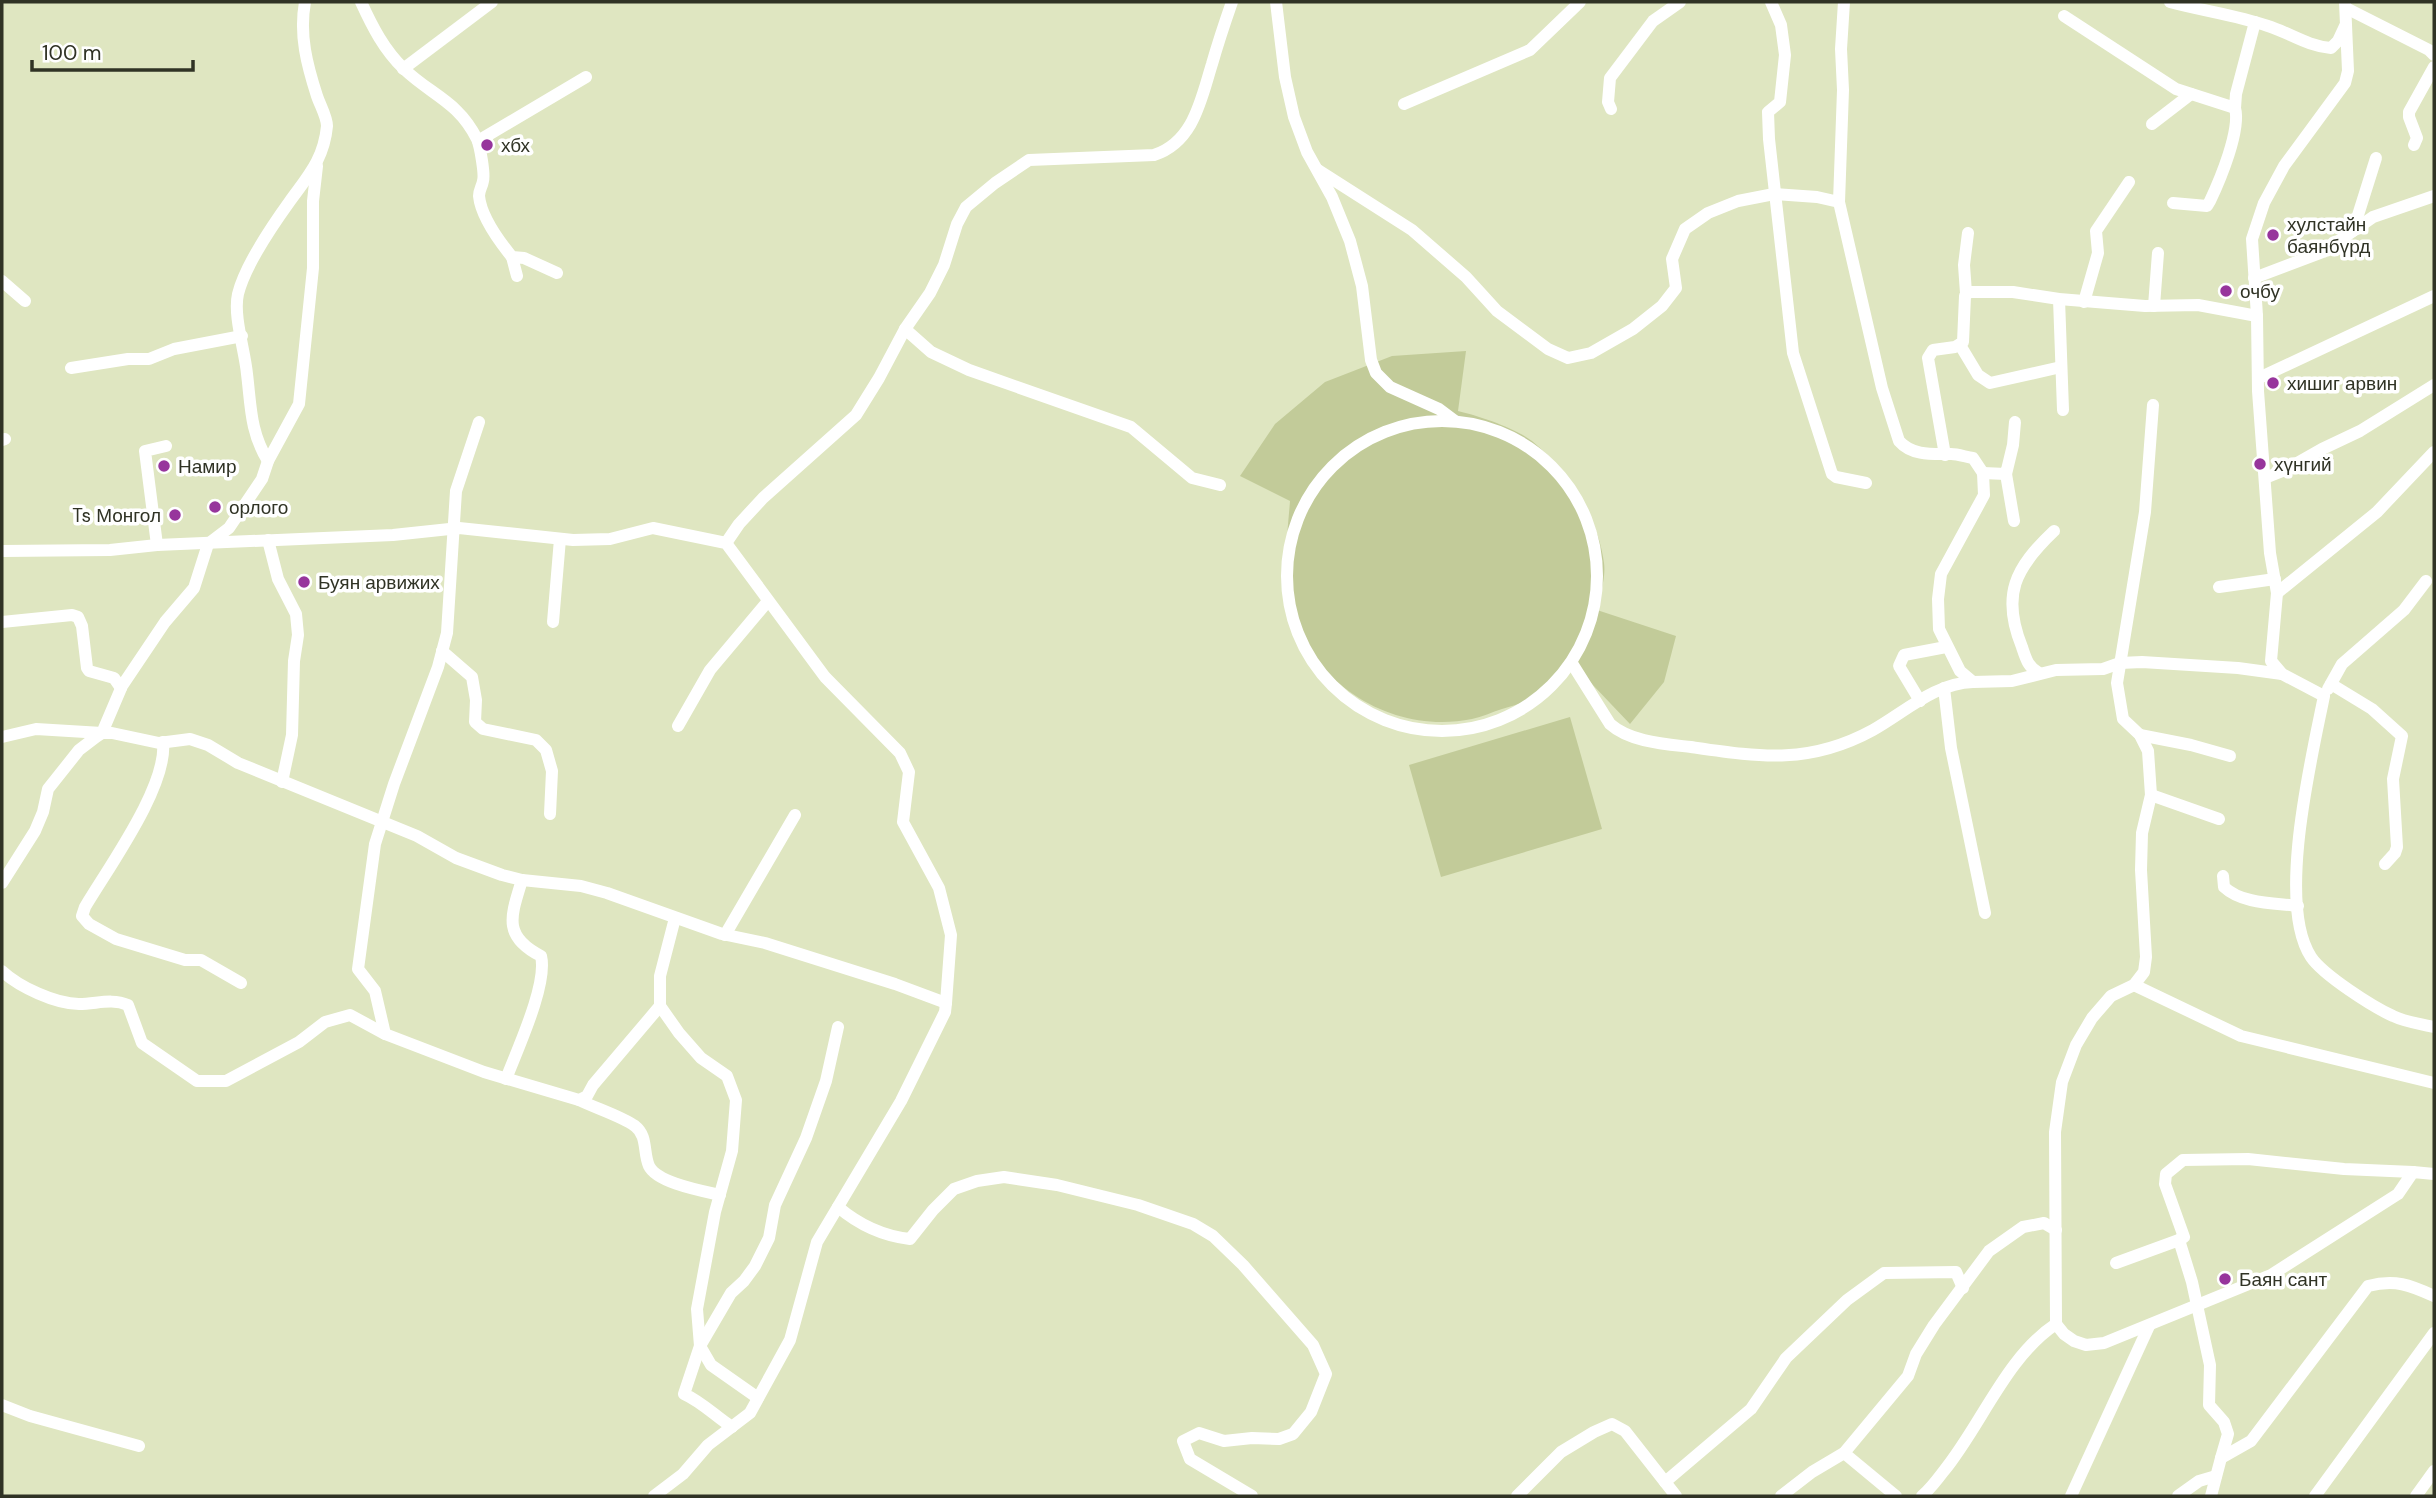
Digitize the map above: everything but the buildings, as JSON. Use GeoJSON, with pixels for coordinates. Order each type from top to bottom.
{"type":"FeatureCollection","features":[{"type":"Feature","properties":{"kind":"street"},"geometry":{"type":"LineString","coordinates":[[2,883],[35,831],[48,789],[79,750],[102,733],[121,688],[164,622],[194,588],[208,544],[223,534],[245,507],[299,404],[313,268],[313,201],[317,166],[327,124],[303,47],[302,17],[305,2]]}},
{"type":"Feature","properties":{"kind":"street"},"geometry":{"type":"LineString","coordinates":[[361,2],[372,28],[404,69],[447,100],[463,117],[478,141],[484,180],[479,193],[482,209],[512,257],[517,276]]}},
{"type":"Feature","properties":{"kind":"street"},"geometry":{"type":"LineString","coordinates":[[404,69],[492,2]]}},
{"type":"Feature","properties":{"kind":"street"},"geometry":{"type":"LineString","coordinates":[[726,543],[763,498],[856,415],[905,329],[932,289],[966,207],[1029,160],[1154,155],[1171,148],[1179,140],[1197,114],[1232,2]]}},
{"type":"Feature","properties":{"kind":"street"},"geometry":{"type":"LineString","coordinates":[[1276,2],[1285,77],[1294,117],[1307,152],[1350,241],[1362,286],[1371,360],[1376,373],[1390,387],[1430,404],[1455,421]]}},
{"type":"Feature","properties":{"kind":"street"},"geometry":{"type":"LineString","coordinates":[[1404,104],[1531,50],[1580,2]]}},
{"type":"Feature","properties":{"kind":"street"},"geometry":{"type":"LineString","coordinates":[[1611,109],[1608,102],[1610,78],[1653,21],[1680,2]]}},
{"type":"Feature","properties":{"kind":"street"},"geometry":{"type":"LineString","coordinates":[[1772,2],[1781,25],[1785,55],[1780,102],[1768,113],[1774,194],[1793,353],[1832,474],[1866,482]]}},
{"type":"Feature","properties":{"kind":"street"},"geometry":{"type":"LineString","coordinates":[[1844,2],[1839,202],[1882,388],[1899,442],[1905,448],[1933,456],[1953,454],[1973,458],[1983,473],[1984,495],[1941,574],[1938,599],[1939,628],[1946,647],[1960,671],[1973,682]]}},
{"type":"Feature","properties":{"kind":"street"},"geometry":{"type":"LineString","coordinates":[[2170,2],[2206,6],[2255,22],[2315,47],[2331,48],[2339,41],[2346,23]]}},
{"type":"Feature","properties":{"kind":"street"},"geometry":{"type":"LineString","coordinates":[[2282,674],[2272,661],[2277,593],[2270,553],[2258,391],[2252,239],[2264,203],[2284,166],[2345,83],[2348,71],[2345,5]]}},
{"type":"Feature","properties":{"kind":"street"},"geometry":{"type":"LineString","coordinates":[[2345,5],[2434,55]]}},
{"type":"Feature","properties":{"kind":"street"},"geometry":{"type":"LineString","coordinates":[[2064,16],[2166,84],[2235,108]]}},
{"type":"Feature","properties":{"kind":"street"},"geometry":{"type":"LineString","coordinates":[[2173,203],[2207,206],[2210,201],[2227,158],[2238,117],[2235,108],[2236,94],[2255,22]]}},
{"type":"Feature","properties":{"kind":"street"},"geometry":{"type":"LineString","coordinates":[[2414,145],[2417,138],[2409,112],[2434,66]]}},
{"type":"Feature","properties":{"kind":"street"},"geometry":{"type":"LineString","coordinates":[[478,141],[586,77]]}},
{"type":"Feature","properties":{"kind":"street"},"geometry":{"type":"LineString","coordinates":[[2152,124],[2191,94]]}},
{"type":"Feature","properties":{"kind":"street"},"geometry":{"type":"LineString","coordinates":[[2353,232],[2376,158]]}},
{"type":"Feature","properties":{"kind":"street"},"geometry":{"type":"LineString","coordinates":[[268,461],[253,431],[237,308],[241,285],[287,206],[317,166]]}},
{"type":"Feature","properties":{"kind":"street"},"geometry":{"type":"LineString","coordinates":[[1318,170],[1412,230],[1466,277],[1497,311],[1548,349],[1568,358],[1591,353],[1633,328],[1665,303],[1676,288],[1672,259],[1685,229],[1708,213],[1738,201],[1774,194],[1817,197],[1839,202]]}},
{"type":"Feature","properties":{"kind":"street"},"geometry":{"type":"LineString","coordinates":[[2084,302],[2098,253],[2096,231],[2129,181]]}},
{"type":"Feature","properties":{"kind":"street"},"geometry":{"type":"LineString","coordinates":[[2254,278],[2323,252],[2373,217],[2434,196]]}},
{"type":"Feature","properties":{"kind":"street"},"geometry":{"type":"LineString","coordinates":[[1960,345],[1964,337],[1964,265],[1968,233]]}},
{"type":"Feature","properties":{"kind":"street"},"geometry":{"type":"LineString","coordinates":[[2154,306],[2158,253]]}},
{"type":"Feature","properties":{"kind":"street"},"geometry":{"type":"LineString","coordinates":[[512,257],[524,258],[557,273]]}},
{"type":"Feature","properties":{"kind":"street"},"geometry":{"type":"LineString","coordinates":[[2,281],[25,301]]}},
{"type":"Feature","properties":{"kind":"street"},"geometry":{"type":"LineString","coordinates":[[1966,293],[2013,292],[2084,302],[2154,306],[2198,305],[2257,316]]}},
{"type":"Feature","properties":{"kind":"street"},"geometry":{"type":"LineString","coordinates":[[2259,378],[2434,296]]}},
{"type":"Feature","properties":{"kind":"street"},"geometry":{"type":"LineString","coordinates":[[2059,299],[2063,411]]}},
{"type":"Feature","properties":{"kind":"street"},"geometry":{"type":"LineString","coordinates":[[905,329],[931,352],[969,370],[1131,427],[1192,478],[1220,485]]}},
{"type":"Feature","properties":{"kind":"street"},"geometry":{"type":"LineString","coordinates":[[71,368],[128,359],[149,359],[186,346],[242,336]]}},
{"type":"Feature","properties":{"kind":"street"},"geometry":{"type":"LineString","coordinates":[[1945,455],[1928,358],[1933,350],[1960,345]]}},
{"type":"Feature","properties":{"kind":"street"},"geometry":{"type":"LineString","coordinates":[[1960,345],[1978,375],[1990,383],[2061,367]]}},
{"type":"Feature","properties":{"kind":"street"},"geometry":{"type":"LineString","coordinates":[[2265,478],[2360,430],[2434,385]]}},
{"type":"Feature","properties":{"kind":"street"},"geometry":{"type":"LineString","coordinates":[[2153,405],[2145,512],[2117,683],[2123,719],[2140,735],[2148,751],[2151,795],[2142,833],[2141,870],[2146,957],[2144,972],[2134,985],[2111,996],[2092,1018],[2076,1045],[2062,1082],[2056,1120],[2056,1324],[2064,1334],[2086,1345],[2104,1343],[2271,1275],[2398,1194],[2413,1172]]}},
{"type":"Feature","properties":{"kind":"street"},"geometry":{"type":"LineString","coordinates":[[1430,420],[1465,422],[1501,432],[1549,464],[1573,495],[1587,521],[1596,569],[1594,601],[1573,665],[1527,706],[1499,720],[1472,729],[1425,730],[1401,726],[1354,704],[1323,673],[1296,632],[1287,602],[1285,578],[1289,550],[1299,516],[1337,459],[1364,439],[1392,427],[1430,420]]}},
{"type":"Feature","properties":{"kind":"street"},"geometry":{"type":"LineString","coordinates":[[385,1034],[375,991],[358,969],[375,844],[447,633],[456,491],[479,422]]}},
{"type":"Feature","properties":{"kind":"street"},"geometry":{"type":"LineString","coordinates":[[2014,521],[2006,474],[2015,422]]}},
{"type":"Feature","properties":{"kind":"street"},"geometry":{"type":"LineString","coordinates":[[157,545],[145,451],[166,446]]}},
{"type":"Feature","properties":{"kind":"street"},"geometry":{"type":"LineString","coordinates":[[2277,593],[2377,512],[2434,452]]}},
{"type":"Feature","properties":{"kind":"street"},"geometry":{"type":"LineString","coordinates":[[1983,473],[2006,474]]}},
{"type":"Feature","properties":{"kind":"street"},"geometry":{"type":"LineString","coordinates":[[2,551],[110,550],[157,545],[393,535],[454,528],[561,539],[610,539],[653,528],[726,543],[825,677],[900,753],[909,772],[903,822],[939,888],[951,935],[945,1012],[901,1101],[817,1242],[790,1340],[750,1413],[708,1445],[683,1474],[654,1496]]}},
{"type":"Feature","properties":{"kind":"street"},"geometry":{"type":"LineString","coordinates":[[2039,673],[2030,668],[2016,632],[2011,594],[2020,570],[2054,531]]}},
{"type":"Feature","properties":{"kind":"street"},"geometry":{"type":"LineString","coordinates":[[553,622],[561,539]]}},
{"type":"Feature","properties":{"kind":"street"},"geometry":{"type":"LineString","coordinates":[[268,540],[278,579],[296,614],[298,635],[294,661],[292,735],[282,782]]}},
{"type":"Feature","properties":{"kind":"street"},"geometry":{"type":"LineString","coordinates":[[2219,587],[2274,579]]}},
{"type":"Feature","properties":{"kind":"street"},"geometry":{"type":"LineString","coordinates":[[2426,581],[2404,610],[2342,664],[2328,690],[2306,786],[2297,877],[2301,931],[2311,957],[2370,1004],[2395,1018],[2434,1027]]}},
{"type":"Feature","properties":{"kind":"street"},"geometry":{"type":"LineString","coordinates":[[678,726],[710,670],[768,601]]}},
{"type":"Feature","properties":{"kind":"street"},"geometry":{"type":"LineString","coordinates":[[2,622],[69,615],[78,617],[82,626],[87,668],[114,678],[121,688]]}},
{"type":"Feature","properties":{"kind":"street"},"geometry":{"type":"LineString","coordinates":[[1920,701],[1899,666],[1900,661],[1904,654],[1946,647]]}},
{"type":"Feature","properties":{"kind":"street"},"geometry":{"type":"LineString","coordinates":[[442,651],[472,677],[476,700],[475,722],[483,729],[536,740],[546,750],[552,771],[550,814]]}},
{"type":"Feature","properties":{"kind":"street"},"geometry":{"type":"LineString","coordinates":[[1573,665],[1610,724],[1618,732],[1670,745],[1763,757],[1801,755],[1838,746],[1873,730],[1954,683],[2012,681],[2056,670],[2103,669],[2120,663],[2142,662],[2238,668],[2282,674],[2372,709],[2402,736],[2393,779],[2397,847],[2385,864]]}},
{"type":"Feature","properties":{"kind":"street"},"geometry":{"type":"LineString","coordinates":[[1944,688],[1955,771],[1985,913]]}},
{"type":"Feature","properties":{"kind":"street"},"geometry":{"type":"LineString","coordinates":[[2,737],[36,729],[102,733],[148,742],[197,740],[238,763],[417,836],[456,858],[522,880],[581,886],[607,893],[725,935],[765,943],[946,1003]]}},
{"type":"Feature","properties":{"kind":"street"},"geometry":{"type":"LineString","coordinates":[[2140,735],[2230,756]]}},
{"type":"Feature","properties":{"kind":"street"},"geometry":{"type":"LineString","coordinates":[[163,742],[160,771],[152,792],[82,916],[89,924],[116,939],[185,960],[201,960],[241,983]]}},
{"type":"Feature","properties":{"kind":"street"},"geometry":{"type":"LineString","coordinates":[[2151,795],[2219,819]]}},
{"type":"Feature","properties":{"kind":"street"},"geometry":{"type":"LineString","coordinates":[[725,935],[795,815]]}},
{"type":"Feature","properties":{"kind":"street"},"geometry":{"type":"LineString","coordinates":[[2224,876],[2224,887],[2232,895],[2298,905]]}},
{"type":"Feature","properties":{"kind":"street"},"geometry":{"type":"LineString","coordinates":[[506,1079],[541,978],[541,956],[518,941],[515,933],[512,911],[522,880]]}},
{"type":"Feature","properties":{"kind":"street"},"geometry":{"type":"LineString","coordinates":[[675,918],[660,976],[660,1006],[701,1058],[727,1076],[736,1100],[732,1151],[720,1195],[697,1308],[700,1346],[711,1366],[758,1398]]}},
{"type":"Feature","properties":{"kind":"street"},"geometry":{"type":"LineString","coordinates":[[2,971],[29,990],[76,1004],[118,1001],[128,1005],[142,1043],[197,1081],[226,1081],[299,1042],[325,1022],[350,1015],[408,1044],[506,1079],[579,1100],[635,1126],[644,1137],[649,1167],[656,1175],[720,1195]]}},
{"type":"Feature","properties":{"kind":"street"},"geometry":{"type":"LineString","coordinates":[[2134,985],[2241,1036],[2434,1083]]}},
{"type":"Feature","properties":{"kind":"street"},"geometry":{"type":"LineString","coordinates":[[579,1100],[587,1096],[660,1006]]}},
{"type":"Feature","properties":{"kind":"street"},"geometry":{"type":"LineString","coordinates":[[732,1427],[714,1416],[704,1405],[684,1394],[700,1346],[731,1293],[755,1266],[769,1238],[775,1205],[806,1138],[826,1081],[838,1027]]}},
{"type":"Feature","properties":{"kind":"street"},"geometry":{"type":"LineString","coordinates":[[2116,1264],[2184,1237],[2165,1184],[2166,1174],[2183,1160],[2248,1159],[2344,1169],[2434,1174]]}},
{"type":"Feature","properties":{"kind":"street"},"geometry":{"type":"LineString","coordinates":[[838,1207],[853,1220],[895,1237],[910,1239],[954,1189],[977,1181],[1004,1177],[1057,1185],[1138,1205],[1193,1224],[1213,1236],[1243,1265],[1313,1345],[1326,1374],[1311,1412],[1293,1434],[1279,1440],[1252,1438],[1224,1441],[1199,1433],[1183,1441],[1191,1459],[1252,1496]]}},
{"type":"Feature","properties":{"kind":"street"},"geometry":{"type":"LineString","coordinates":[[1782,1496],[1812,1472],[1844,1453],[1908,1376],[1916,1354],[1934,1325],[1989,1251],[2022,1227],[2044,1223],[2056,1230]]}},
{"type":"Feature","properties":{"kind":"street"},"geometry":{"type":"LineString","coordinates":[[2179,1241],[2197,1304],[2210,1365],[2209,1405],[2224,1422],[2228,1434],[2211,1496]]}},
{"type":"Feature","properties":{"kind":"street"},"geometry":{"type":"LineString","coordinates":[[1665,1482],[1751,1409],[1786,1358],[1847,1300],[1884,1273],[1956,1272],[1962,1288]]}},
{"type":"Feature","properties":{"kind":"street"},"geometry":{"type":"LineString","coordinates":[[2221,1458],[2251,1441],[2368,1286],[2385,1282],[2413,1286],[2434,1296]]}},
{"type":"Feature","properties":{"kind":"street"},"geometry":{"type":"LineString","coordinates":[[1922,1496],[1953,1460],[2024,1354],[2039,1335],[2056,1324]]}},
{"type":"Feature","properties":{"kind":"street"},"geometry":{"type":"LineString","coordinates":[[2071,1496],[2149,1326]]}},
{"type":"Feature","properties":{"kind":"street"},"geometry":{"type":"LineString","coordinates":[[2315,1496],[2434,1333]]}},
{"type":"Feature","properties":{"kind":"street"},"geometry":{"type":"LineString","coordinates":[[2,1405],[30,1416],[139,1446]]}},
{"type":"Feature","properties":{"kind":"street"},"geometry":{"type":"LineString","coordinates":[[1517,1496],[1561,1452],[1612,1424],[1625,1432],[1676,1496]]}},
{"type":"Feature","properties":{"kind":"street"},"geometry":{"type":"LineString","coordinates":[[1844,1453],[1896,1496]]}},
{"type":"Feature","properties":{"kind":"street"},"geometry":{"type":"LineString","coordinates":[[2416,1496],[2434,1471]]}},
{"type":"Feature","properties":{"kind":"street"},"geometry":{"type":"LineString","coordinates":[[2178,1496],[2199,1481],[2216,1476]]}},
{"type":"Feature","properties":{"kind":"green space"},"geometry":{"type":"Polygon","coordinates":[[[1466,351],[1458,411],[1507,427],[1532,441],[1558,466],[1588,512],[1601,546],[1604,563],[1597,610],[1676,636],[1664,682],[1630,724],[1571,662],[1538,696],[1476,718],[1445,722],[1417,720],[1391,713],[1344,688],[1308,648],[1296,623],[1286,578],[1290,501],[1240,476],[1275,424],[1325,382],[1392,356],[1466,351]]]}},
{"type":"Feature","properties":{"kind":"green space"},"geometry":{"type":"Polygon","coordinates":[[[1570,717],[1602,829],[1441,877],[1409,765],[1570,717]]]}},
{"type":"Feature","properties":{"kind":"place","name":"хбх"},"geometry":{"type":"Point","coordinates":[487,145]}},
{"type":"Feature","properties":{"kind":"place","name":"хулстайн баянбүрд"},"geometry":{"type":"Point","coordinates":[2273,235]}},
{"type":"Feature","properties":{"kind":"place","name":"очбу"},"geometry":{"type":"Point","coordinates":[2226,291]}},
{"type":"Feature","properties":{"kind":"place","name":"хишиг арвин"},"geometry":{"type":"Point","coordinates":[2273,383]}},
{"type":"Feature","properties":{"kind":"place","name":"хүнгий"},"geometry":{"type":"Point","coordinates":[2260,464]}},
{"type":"Feature","properties":{"kind":"place","name":"Намир"},"geometry":{"type":"Point","coordinates":[164,466]}},
{"type":"Feature","properties":{"kind":"place","name":"орлого"},"geometry":{"type":"Point","coordinates":[215,507]}},
{"type":"Feature","properties":{"kind":"place","name":"Ts Монгол"},"geometry":{"type":"Point","coordinates":[175,515]}},
{"type":"Feature","properties":{"kind":"place","name":"Буян арвижих"},"geometry":{"type":"Point","coordinates":[304,582]}},
{"type":"Feature","properties":{"kind":"place","name":"Баян сант"},"geometry":{"type":"Point","coordinates":[2225,1279]}}]}
